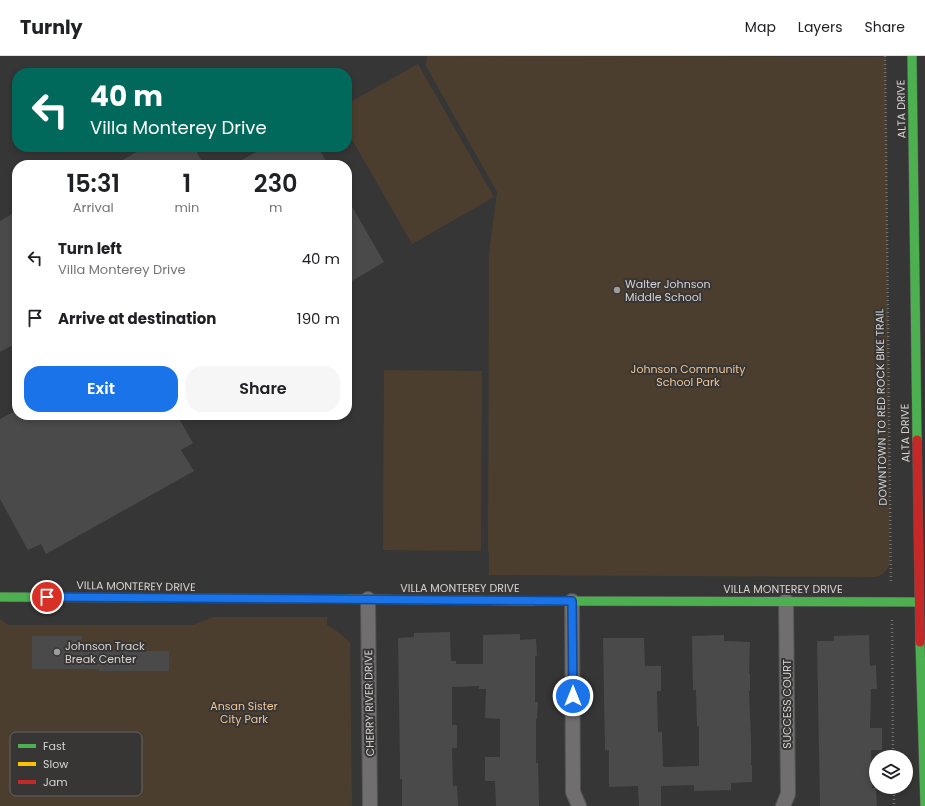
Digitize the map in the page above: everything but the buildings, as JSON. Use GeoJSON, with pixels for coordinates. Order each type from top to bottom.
{"type":"FeatureCollection","features":[{"type":"Feature","properties":{"kind":"street","name":"ALTA DRIVE"},"geometry":{"type":"LineString","coordinates":[[913,57],[919,602],[925,806]]}},
{"type":"Feature","properties":{"kind":"street","name":"VILLA MONTEREY DRIVE"},"geometry":{"type":"LineString","coordinates":[[0,596],[572,601],[919,602]]}},
{"type":"Feature","properties":{"kind":"street","name":"CHERRY RIVER DRIVE"},"geometry":{"type":"LineString","coordinates":[[368,599],[370,806]]}},
{"type":"Feature","properties":{"kind":"street"},"geometry":{"type":"LineString","coordinates":[[572,601],[574,792],[579,806]]}},
{"type":"Feature","properties":{"kind":"street","name":"SUCCESS COURT"},"geometry":{"type":"LineString","coordinates":[[783,806],[788,794],[786,601]]}},
{"type":"Feature","properties":{"kind":"path","name":"DOWNTOWN TO RED ROCK BIKE TRAIL"},"geometry":{"type":"LineString","coordinates":[[885,56],[893,750]]}},
{"type":"Feature","properties":{"kind":"path"},"geometry":{"type":"LineString","coordinates":[[894,794],[894,806]]}},
{"type":"Feature","properties":{"kind":"green space","name":"Johnson Community School Park"},"geometry":{"type":"Polygon","coordinates":[[[427,56],[886,57],[890,563],[885,572],[875,577],[489,575],[489,254],[497,192],[426,66],[427,56]]]}},
{"type":"Feature","properties":{"kind":"green space"},"geometry":{"type":"Polygon","coordinates":[[[418,64],[494,197],[412,244],[352,140],[352,101],[418,64]]]}},
{"type":"Feature","properties":{"kind":"green space"},"geometry":{"type":"Polygon","coordinates":[[[384,370],[482,371],[481,551],[383,550],[384,370]]]}},
{"type":"Feature","properties":{"kind":"green space","name":"Ansan Sister City Park"},"geometry":{"type":"Polygon","coordinates":[[[213,617],[327,617],[327,625],[350,642],[352,806],[0,806],[0,619],[8,625],[193,625],[213,617]]]}},
{"type":"Feature","properties":{"kind":"traffic: fast"},"geometry":{"type":"LineString","coordinates":[[912,56],[917,440]]}},
{"type":"Feature","properties":{"kind":"traffic: fast"},"geometry":{"type":"LineString","coordinates":[[0,597],[349,599]]}},
{"type":"Feature","properties":{"kind":"traffic: fast"},"geometry":{"type":"LineString","coordinates":[[533,601],[919,602]]}},
{"type":"Feature","properties":{"kind":"traffic: fast"},"geometry":{"type":"LineString","coordinates":[[920,642],[925,806]]}},
{"type":"Feature","properties":{"kind":"traffic: slow"},"geometry":{"type":"LineString","coordinates":[[349,599],[533,601]]}},
{"type":"Feature","properties":{"kind":"traffic: jam"},"geometry":{"type":"LineString","coordinates":[[917,440],[920,642]]}},
{"type":"Feature","properties":{"kind":"place","name":"Walter Johnson Middle School"},"geometry":{"type":"Point","coordinates":[617,290]}},
{"type":"Feature","properties":{"kind":"place","name":"Johnson Track Break Center"},"geometry":{"type":"Point","coordinates":[57,652]}},
{"type":"Feature","properties":{"kind":"route"},"geometry":{"type":"LineString","coordinates":[[47,597],[572,601],[573,696]]}}]}
